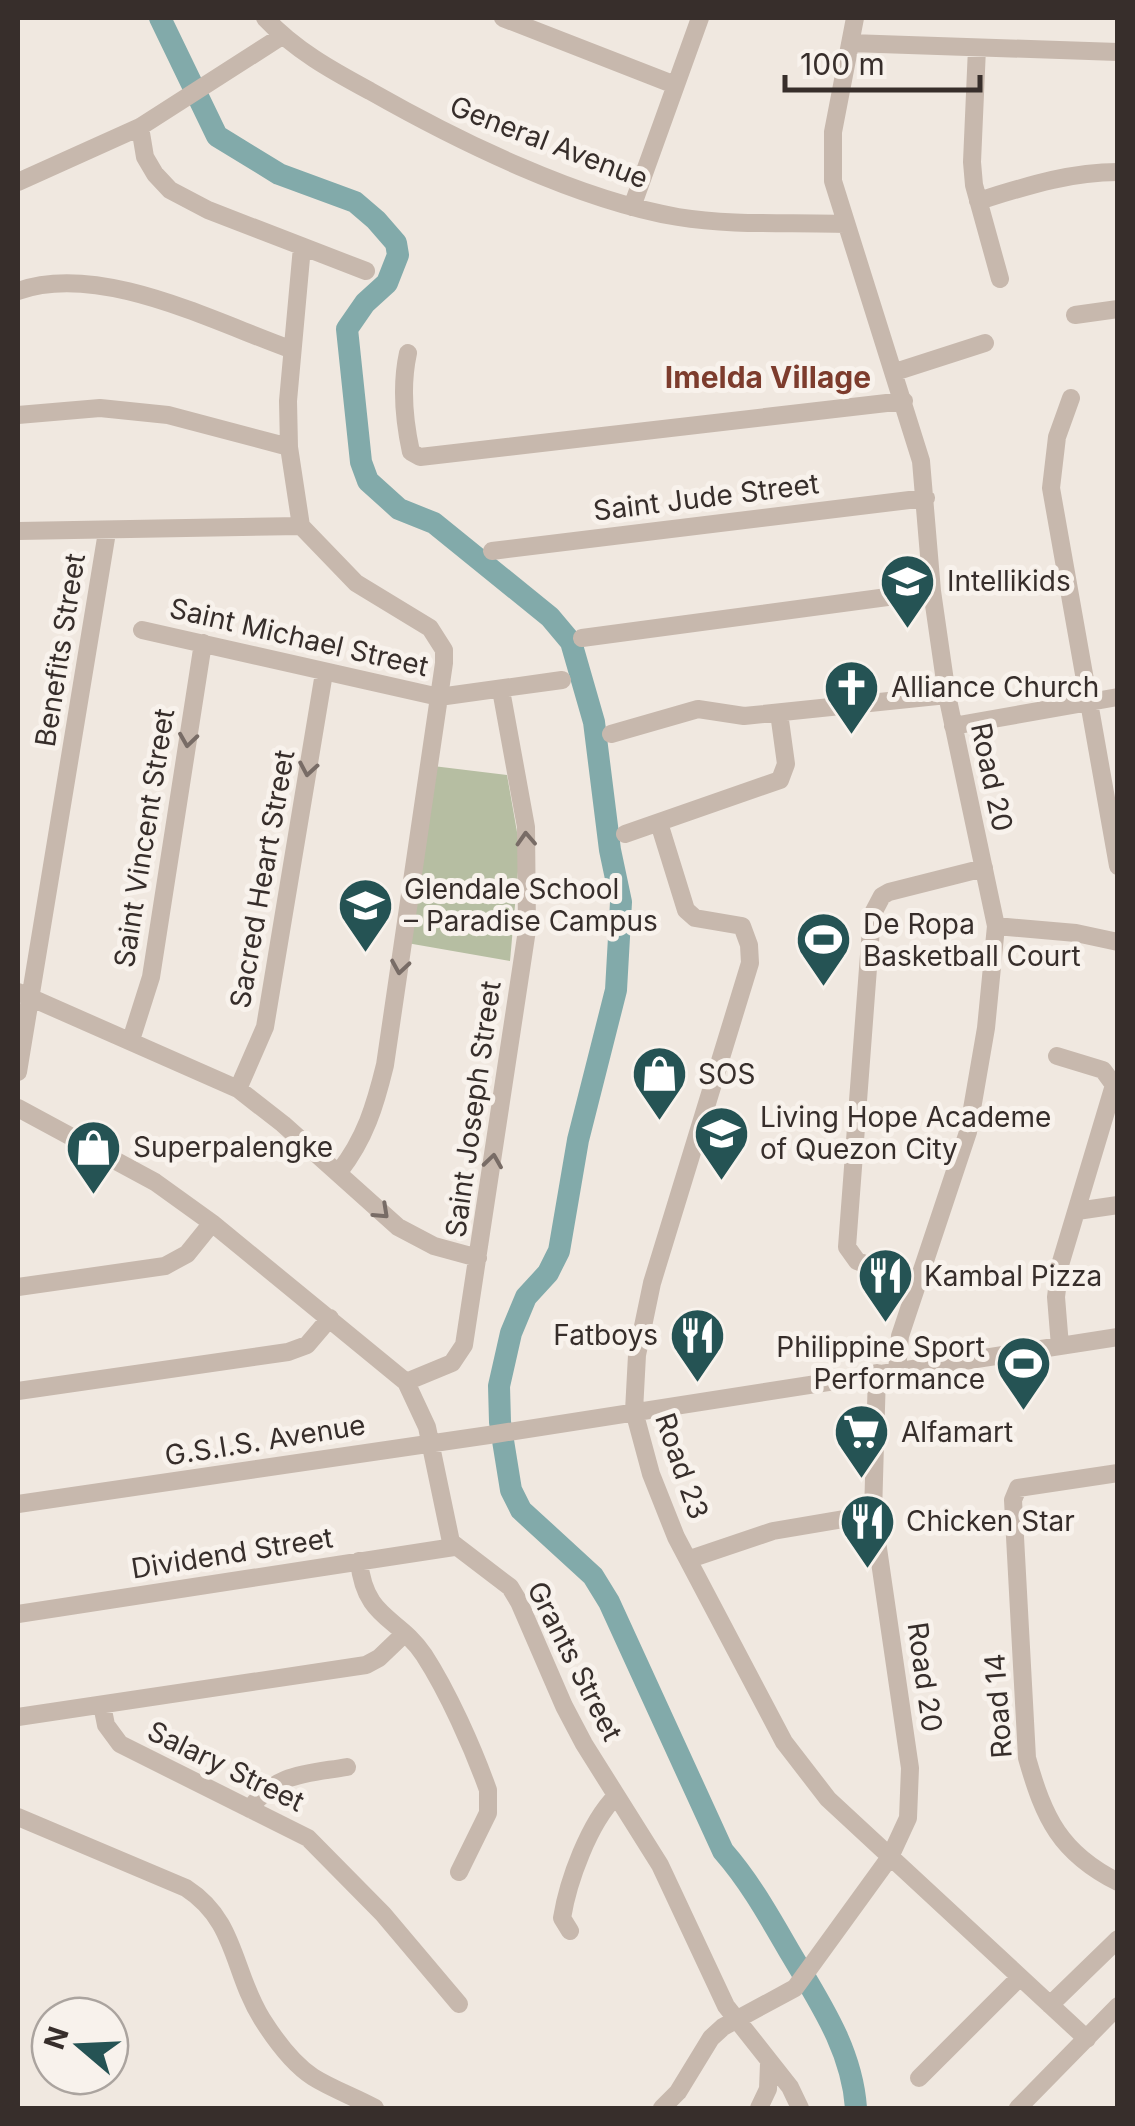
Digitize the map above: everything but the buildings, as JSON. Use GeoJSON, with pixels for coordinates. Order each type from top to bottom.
{"type":"FeatureCollection","features":[{"type":"Feature","properties":{"kind":"street","name":"General Avenue"},"geometry":{"type":"LineString","coordinates":[[265,18],[310,57],[439,130],[632,207],[698,220],[845,224]]}},
{"type":"Feature","properties":{"kind":"street"},"geometry":{"type":"LineString","coordinates":[[503,18],[675,85]]}},
{"type":"Feature","properties":{"kind":"street"},"geometry":{"type":"LineString","coordinates":[[550,37],[558,18]]}},
{"type":"Feature","properties":{"kind":"street"},"geometry":{"type":"LineString","coordinates":[[632,207],[700,18]]}},
{"type":"Feature","properties":{"kind":"street","name":"Road 20"},"geometry":{"type":"LineString","coordinates":[[855,18],[837,105],[831,158],[835,195],[918,444],[947,695],[996,926],[986,1028],[968,1132],[900,1336],[897,1370]]}},
{"type":"Feature","properties":{"kind":"street"},"geometry":{"type":"LineString","coordinates":[[18,182],[140,127],[282,36]]}},
{"type":"Feature","properties":{"kind":"street"},"geometry":{"type":"LineString","coordinates":[[850,43],[1118,52]]}},
{"type":"Feature","properties":{"kind":"street"},"geometry":{"type":"LineString","coordinates":[[977,48],[972,162],[978,201],[1000,280]]}},
{"type":"Feature","properties":{"kind":"street"},"geometry":{"type":"LineString","coordinates":[[140,127],[146,157],[170,190],[208,210],[366,271]]}},
{"type":"Feature","properties":{"kind":"street"},"geometry":{"type":"LineString","coordinates":[[978,201],[1052,179],[1118,172]]}},
{"type":"Feature","properties":{"kind":"street"},"geometry":{"type":"LineString","coordinates":[[302,246],[290,350],[289,447],[302,526],[356,584],[417,618],[439,639],[444,663],[384,1065],[374,1112],[364,1136],[340,1172]]}},
{"type":"Feature","properties":{"kind":"street"},"geometry":{"type":"LineString","coordinates":[[18,292],[57,282],[90,282],[150,298],[290,350]]}},
{"type":"Feature","properties":{"kind":"street"},"geometry":{"type":"LineString","coordinates":[[1075,314],[1118,309]]}},
{"type":"Feature","properties":{"kind":"street"},"geometry":{"type":"LineString","coordinates":[[895,372],[986,343]]}},
{"type":"Feature","properties":{"kind":"street"},"geometry":{"type":"LineString","coordinates":[[408,354],[404,397],[408,438],[411,452],[420,457],[904,401]]}},
{"type":"Feature","properties":{"kind":"street"},"geometry":{"type":"LineString","coordinates":[[1071,398],[1057,437],[1051,488],[1118,866]]}},
{"type":"Feature","properties":{"kind":"street"},"geometry":{"type":"LineString","coordinates":[[18,416],[100,408],[168,415],[289,447]]}},
{"type":"Feature","properties":{"kind":"street","name":"Saint Jude Street"},"geometry":{"type":"LineString","coordinates":[[492,551],[926,498]]}},
{"type":"Feature","properties":{"kind":"street"},"geometry":{"type":"LineString","coordinates":[[18,531],[302,526]]}},
{"type":"Feature","properties":{"kind":"street","name":"Benefits Street"},"geometry":{"type":"LineString","coordinates":[[18,1072],[25,994],[106,532]]}},
{"type":"Feature","properties":{"kind":"street"},"geometry":{"type":"LineString","coordinates":[[582,638],[932,591]]}},
{"type":"Feature","properties":{"kind":"street","name":"Saint Michael Street"},"geometry":{"type":"LineString","coordinates":[[142,630],[439,697],[562,680]]}},
{"type":"Feature","properties":{"kind":"street","name":"Saint Vincent Street"},"geometry":{"type":"LineString","coordinates":[[131,1040],[151,977],[204,644]]}},
{"type":"Feature","properties":{"kind":"street","name":"Sacred Heart Street"},"geometry":{"type":"LineString","coordinates":[[238,1089],[265,1028],[324,673]]}},
{"type":"Feature","properties":{"kind":"street","name":"Saint Joseph Street"},"geometry":{"type":"LineString","coordinates":[[406,1382],[452,1363],[462,1349],[528,912],[525,820],[501,690]]}},
{"type":"Feature","properties":{"kind":"street"},"geometry":{"type":"LineString","coordinates":[[610,734],[698,709],[744,716],[947,695]]}},
{"type":"Feature","properties":{"kind":"street"},"geometry":{"type":"LineString","coordinates":[[953,726],[1118,696]]}},
{"type":"Feature","properties":{"kind":"street"},"geometry":{"type":"LineString","coordinates":[[625,834],[780,780],[786,764],[779,713]]}},
{"type":"Feature","properties":{"kind":"street","name":"Road 23"},"geometry":{"type":"LineString","coordinates":[[660,823],[686,910],[696,918],[742,926],[750,963],[652,1283],[637,1355],[634,1411],[651,1474],[676,1537],[800,1766],[828,1799],[1087,2039]]}},
{"type":"Feature","properties":{"kind":"street"},"geometry":{"type":"LineString","coordinates":[[917,1283],[857,1261],[847,1247],[872,915],[882,896],[890,892],[984,868]]}},
{"type":"Feature","properties":{"kind":"street"},"geometry":{"type":"LineString","coordinates":[[996,926],[1076,933],[1118,942]]}},
{"type":"Feature","properties":{"kind":"street"},"geometry":{"type":"LineString","coordinates":[[25,994],[238,1089],[340,1172],[398,1227],[434,1246],[478,1258]]}},
{"type":"Feature","properties":{"kind":"street"},"geometry":{"type":"LineString","coordinates":[[1058,1056],[1104,1070],[1114,1085],[1057,1284],[1060,1346]]}},
{"type":"Feature","properties":{"kind":"street"},"geometry":{"type":"LineString","coordinates":[[18,1108],[138,1171],[212,1224],[406,1382],[421,1411],[448,1535],[454,1547]]}},
{"type":"Feature","properties":{"kind":"street"},"geometry":{"type":"LineString","coordinates":[[1077,1211],[1118,1206]]}},
{"type":"Feature","properties":{"kind":"street"},"geometry":{"type":"LineString","coordinates":[[18,1287],[165,1266],[187,1254],[212,1224]]}},
{"type":"Feature","properties":{"kind":"street"},"geometry":{"type":"LineString","coordinates":[[18,1391],[288,1352],[307,1345],[330,1318]]}},
{"type":"Feature","properties":{"kind":"street","name":"G.S.I.S. Avenue"},"geometry":{"type":"LineString","coordinates":[[18,1504],[1118,1337]]}},
{"type":"Feature","properties":{"kind":"street","name":"Road 20"},"geometry":{"type":"LineString","coordinates":[[736,2020],[795,1988],[890,1857],[908,1818],[910,1768],[873,1514],[877,1374]]}},
{"type":"Feature","properties":{"kind":"street","name":"Road 14"},"geometry":{"type":"LineString","coordinates":[[1118,1473],[1014,1490],[1027,1758],[1039,1798],[1056,1832],[1092,1869],[1118,1882]]}},
{"type":"Feature","properties":{"kind":"street"},"geometry":{"type":"LineString","coordinates":[[690,1560],[774,1531],[873,1514]]}},
{"type":"Feature","properties":{"kind":"street","name":"Dividend Street"},"geometry":{"type":"LineString","coordinates":[[18,1614],[454,1547]]}},
{"type":"Feature","properties":{"kind":"street","name":"Grants Street"},"geometry":{"type":"LineString","coordinates":[[454,1547],[510,1587],[564,1706],[660,1865],[712,1977],[736,2020],[790,2087],[798,2105]]}},
{"type":"Feature","properties":{"kind":"street"},"geometry":{"type":"LineString","coordinates":[[359,1561],[367,1596],[376,1610],[422,1652],[488,1790],[488,1813],[459,1872]]}},
{"type":"Feature","properties":{"kind":"street"},"geometry":{"type":"LineString","coordinates":[[18,1717],[366,1665],[404,1635]]}},
{"type":"Feature","properties":{"kind":"street","name":"Salary Street"},"geometry":{"type":"LineString","coordinates":[[102,1705],[106,1725],[120,1744],[308,1838],[383,1914],[459,2004]]}},
{"type":"Feature","properties":{"kind":"street"},"geometry":{"type":"LineString","coordinates":[[250,1809],[273,1784],[347,1767]]}},
{"type":"Feature","properties":{"kind":"street"},"geometry":{"type":"LineString","coordinates":[[563,1923],[589,1837],[602,1810],[616,1796]]}},
{"type":"Feature","properties":{"kind":"street"},"geometry":{"type":"LineString","coordinates":[[18,1817],[202,1898],[228,1934],[249,1997],[285,2049],[312,2076],[375,2108]]}},
{"type":"Feature","properties":{"kind":"street"},"geometry":{"type":"LineString","coordinates":[[1050,2005],[1118,1939]]}},
{"type":"Feature","properties":{"kind":"street"},"geometry":{"type":"LineString","coordinates":[[920,2078],[1020,1976]]}},
{"type":"Feature","properties":{"kind":"street"},"geometry":{"type":"LineString","coordinates":[[1018,2108],[1118,2006]]}},
{"type":"Feature","properties":{"kind":"street"},"geometry":{"type":"LineString","coordinates":[[662,2108],[678,2092],[711,2038],[736,2020]]}},
{"type":"Feature","properties":{"kind":"street"},"geometry":{"type":"LineString","coordinates":[[761,2105],[771,2076],[769,2063]]}},
{"type":"Feature","properties":{"kind":"street"},"geometry":{"type":"LineString","coordinates":[[761,2105],[786,2097],[798,2105]]}},
{"type":"Feature","properties":{"kind":"green space"},"geometry":{"type":"Polygon","coordinates":[[[433,766],[507,775],[520,849],[510,961],[407,943],[433,766]]]}},
{"type":"Feature","properties":{"kind":"waterway"},"geometry":{"type":"LineString","coordinates":[[160,18],[217,136],[279,174],[355,202],[396,243],[398,255],[387,283],[365,303],[347,329],[361,462],[368,481],[399,509],[434,523],[550,617],[571,642],[594,722],[610,850],[621,902],[616,990],[578,1140],[559,1251],[548,1273],[526,1297],[511,1333],[499,1386],[500,1422],[511,1490],[521,1510],[593,1576],[609,1602],[723,1851],[760,1901],[833,2028],[848,2066],[856,2108]]}},
{"type":"Feature","properties":{"kind":"place","name":"Intellikids"},"geometry":{"type":"Point","coordinates":[908,630]}},
{"type":"Feature","properties":{"kind":"place","name":"Alliance Church"},"geometry":{"type":"Point","coordinates":[852,736]}},
{"type":"Feature","properties":{"kind":"place","name":"Glendale School – Paradise Campus"},"geometry":{"type":"Point","coordinates":[365,954]}},
{"type":"Feature","properties":{"kind":"place","name":"De Ropa Basketball Court"},"geometry":{"type":"Point","coordinates":[824,989]}},
{"type":"Feature","properties":{"kind":"place","name":"SOS"},"geometry":{"type":"Point","coordinates":[659,1123]}},
{"type":"Feature","properties":{"kind":"place","name":"Living Hope Academe of Quezon City"},"geometry":{"type":"Point","coordinates":[721,1182]}},
{"type":"Feature","properties":{"kind":"place","name":"Superpalengke"},"geometry":{"type":"Point","coordinates":[94,1196]}},
{"type":"Feature","properties":{"kind":"place","name":"Kambal Pizza"},"geometry":{"type":"Point","coordinates":[885,1325]}},
{"type":"Feature","properties":{"kind":"place","name":"Fatboys"},"geometry":{"type":"Point","coordinates":[697,1384]}},
{"type":"Feature","properties":{"kind":"place","name":"Philippine Sport Performance"},"geometry":{"type":"Point","coordinates":[1024,1412]}},
{"type":"Feature","properties":{"kind":"place","name":"Alfamart"},"geometry":{"type":"Point","coordinates":[862,1481]}},
{"type":"Feature","properties":{"kind":"place","name":"Chicken Star"},"geometry":{"type":"Point","coordinates":[867,1570]}},
{"type":"Feature","properties":{"kind":"district","name":"Imelda Village"},"geometry":{"type":"Point","coordinates":[768,377]}}]}
